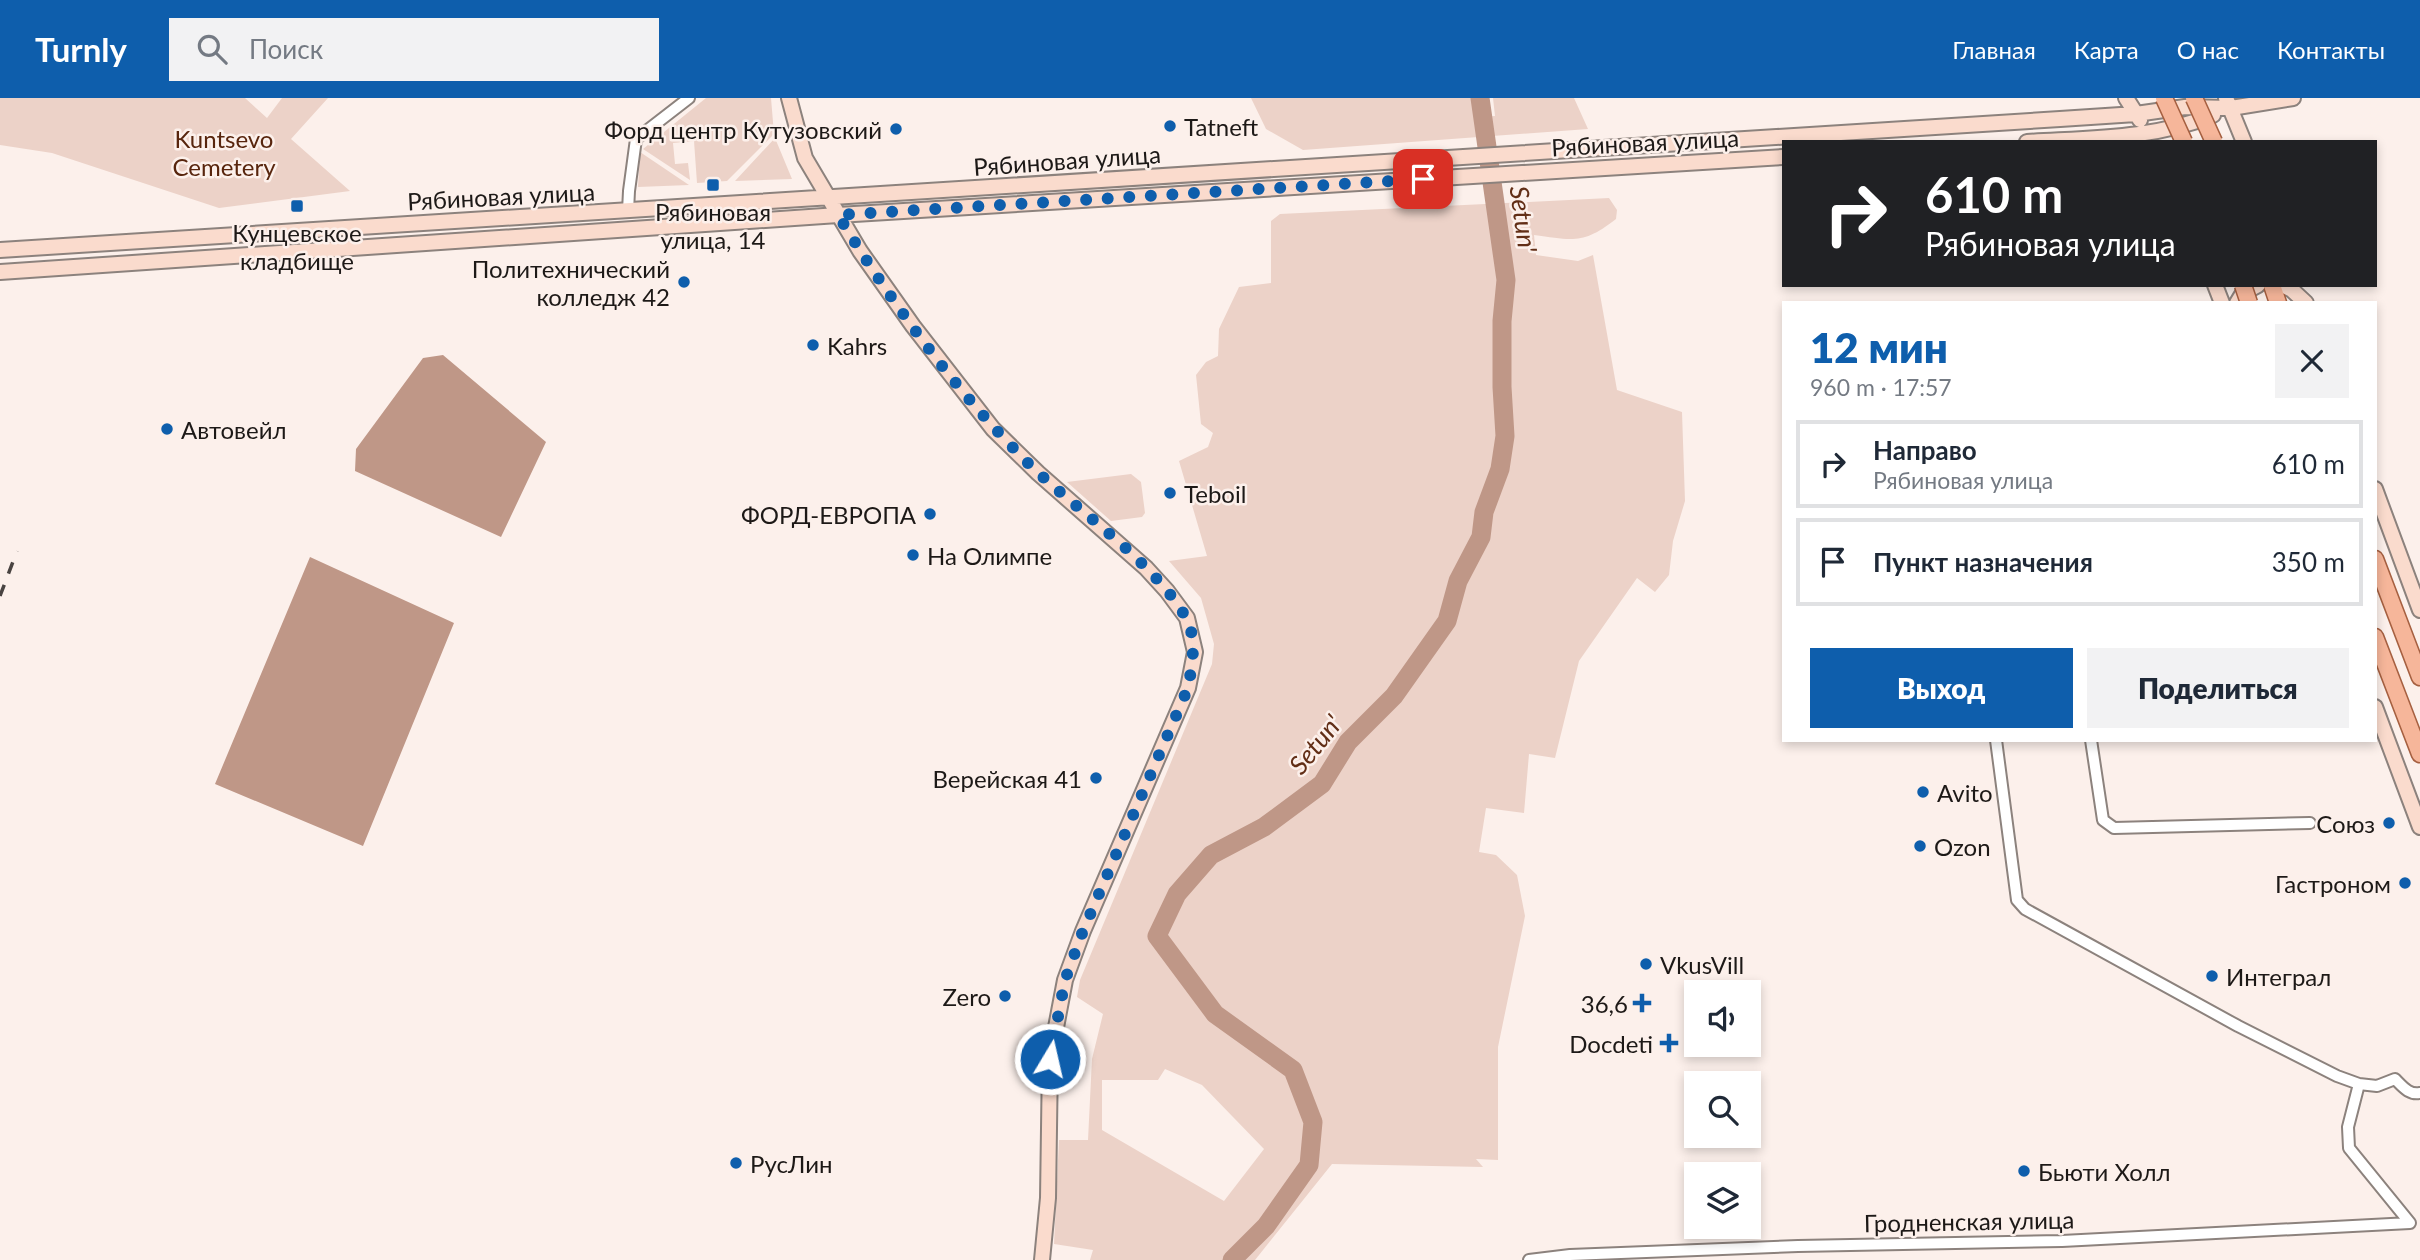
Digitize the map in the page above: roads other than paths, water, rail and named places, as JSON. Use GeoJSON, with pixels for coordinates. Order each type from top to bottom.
{"type":"FeatureCollection","features":[{"type":"Feature","properties":{"kind":"main road"},"geometry":{"type":"LineString","coordinates":[[789,98],[805,158],[884,286],[993,429],[1167,591],[1187,618],[1195,653],[1188,688],[1083,931],[1065,980],[1050,1059],[1048,1198],[1042,1260]]}},
{"type":"Feature","properties":{"kind":"main road"},"geometry":{"type":"LineString","coordinates":[[2126,98],[2150,138]]}},
{"type":"Feature","properties":{"kind":"main road"},"geometry":{"type":"LineString","coordinates":[[2164,98],[2183,140]]}},
{"type":"Feature","properties":{"kind":"main road"},"geometry":{"type":"LineString","coordinates":[[2194,98],[2213,140]]}},
{"type":"Feature","properties":{"kind":"main road"},"geometry":{"type":"LineString","coordinates":[[2088,140],[2150,138],[2188,126],[2228,103],[2294,98]]}},
{"type":"Feature","properties":{"kind":"main road"},"geometry":{"type":"LineString","coordinates":[[2228,103],[2243,140]]}},
{"type":"Feature","properties":{"kind":"main road","name":"Рябиновая улица"},"geometry":{"type":"LineString","coordinates":[[0,250],[2136,114],[2228,103]]}},
{"type":"Feature","properties":{"kind":"main road","name":"Рябиновая улица"},"geometry":{"type":"LineString","coordinates":[[0,272],[838,215],[1782,157]]}},
{"type":"Feature","properties":{"kind":"main road"},"geometry":{"type":"LineString","coordinates":[[2238,301],[2243,293],[2254,287]]}},
{"type":"Feature","properties":{"kind":"main road"},"geometry":{"type":"LineString","coordinates":[[2287,287],[2304,301]]}},
{"type":"Feature","properties":{"kind":"main road"},"geometry":{"type":"LineString","coordinates":[[2377,494],[2420,610]]}},
{"type":"Feature","properties":{"kind":"main road"},"geometry":{"type":"LineString","coordinates":[[2377,564],[2420,677]]}},
{"type":"Feature","properties":{"kind":"main road"},"geometry":{"type":"LineString","coordinates":[[2377,642],[2420,754]]}},
{"type":"Feature","properties":{"kind":"main road"},"geometry":{"type":"LineString","coordinates":[[2377,712],[2420,827]]}},
{"type":"Feature","properties":{"kind":"street"},"geometry":{"type":"LineString","coordinates":[[628,211],[636,139],[689,98]]}},
{"type":"Feature","properties":{"kind":"street"},"geometry":{"type":"LineString","coordinates":[[1996,742],[2017,900],[2025,909],[2238,1026],[2359,1084],[2376,1086],[2395,1080],[2406,1090],[2420,1093]]}},
{"type":"Feature","properties":{"kind":"street"},"geometry":{"type":"LineString","coordinates":[[2091,742],[2103,820],[2114,828],[2310,823]]}},
{"type":"Feature","properties":{"kind":"street","name":"Гродненская улица"},"geometry":{"type":"LineString","coordinates":[[2359,1084],[2347,1126],[2349,1148],[2415,1223]]}},
{"type":"Feature","properties":{"kind":"street","name":"Гродненская улица"},"geometry":{"type":"LineString","coordinates":[[1529,1260],[1559,1255],[1793,1246],[2062,1241],[2415,1223]]}},
{"type":"Feature","properties":{"kind":"waterway","name":"Setun'"},"geometry":{"type":"LineString","coordinates":[[1232,1260],[1266,1226],[1309,1165],[1313,1122],[1293,1070],[1215,1014],[1157,936],[1177,894],[1211,855],[1264,827],[1322,784],[1348,742],[1394,696],[1447,621],[1458,581],[1481,537],[1484,512],[1500,469],[1505,436],[1502,321],[1506,280],[1480,98]]}},
{"type":"Feature","properties":{"kind":"railway"},"geometry":{"type":"LineString","coordinates":[[0,596],[17,551]]}},
{"type":"Feature","properties":{"kind":"place","name":"Tatneft"},"geometry":{"type":"Point","coordinates":[1170,126]}},
{"type":"Feature","properties":{"kind":"place","name":"Форд центр Кутузовский"},"geometry":{"type":"Point","coordinates":[896,129]}},
{"type":"Feature","properties":{"kind":"place","name":"Рябиновая улица, 14"},"geometry":{"type":"Point","coordinates":[713,185]}},
{"type":"Feature","properties":{"kind":"place","name":"Кунцевское кладбище"},"geometry":{"type":"Point","coordinates":[297,206]}},
{"type":"Feature","properties":{"kind":"place","name":"Политехнический колледж 42"},"geometry":{"type":"Point","coordinates":[684,282]}},
{"type":"Feature","properties":{"kind":"place","name":"Kahrs"},"geometry":{"type":"Point","coordinates":[813,345]}},
{"type":"Feature","properties":{"kind":"place","name":"Автовейл"},"geometry":{"type":"Point","coordinates":[167,429]}},
{"type":"Feature","properties":{"kind":"place","name":"Teboil"},"geometry":{"type":"Point","coordinates":[1170,493]}},
{"type":"Feature","properties":{"kind":"place","name":"ФОРД-ЕВРОПА"},"geometry":{"type":"Point","coordinates":[930,514]}},
{"type":"Feature","properties":{"kind":"place","name":"На Олимпе"},"geometry":{"type":"Point","coordinates":[913,555]}},
{"type":"Feature","properties":{"kind":"place","name":"Верейская 41"},"geometry":{"type":"Point","coordinates":[1096,778]}},
{"type":"Feature","properties":{"kind":"place","name":"Avito"},"geometry":{"type":"Point","coordinates":[1923,792]}},
{"type":"Feature","properties":{"kind":"place","name":"Союз"},"geometry":{"type":"Point","coordinates":[2389,823]}},
{"type":"Feature","properties":{"kind":"place","name":"Ozon"},"geometry":{"type":"Point","coordinates":[1920,846]}},
{"type":"Feature","properties":{"kind":"place","name":"Гастроном"},"geometry":{"type":"Point","coordinates":[2405,883]}},
{"type":"Feature","properties":{"kind":"place","name":"VkusVill"},"geometry":{"type":"Point","coordinates":[1646,964]}},
{"type":"Feature","properties":{"kind":"place","name":"Интеграл"},"geometry":{"type":"Point","coordinates":[2212,976]}},
{"type":"Feature","properties":{"kind":"place","name":"Zero"},"geometry":{"type":"Point","coordinates":[1005,996]}},
{"type":"Feature","properties":{"kind":"place","name":"36,6"},"geometry":{"type":"Point","coordinates":[1642,1003]}},
{"type":"Feature","properties":{"kind":"place","name":"Docdeti"},"geometry":{"type":"Point","coordinates":[1669,1043]}},
{"type":"Feature","properties":{"kind":"place","name":"РусЛин"},"geometry":{"type":"Point","coordinates":[736,1163]}},
{"type":"Feature","properties":{"kind":"place","name":"Бьюти Холл"},"geometry":{"type":"Point","coordinates":[2024,1171]}},
{"type":"Feature","properties":{"kind":"park label","name":"Kuntsevo Cemetery"},"geometry":{"type":"Point","coordinates":[224,152]}}]}
